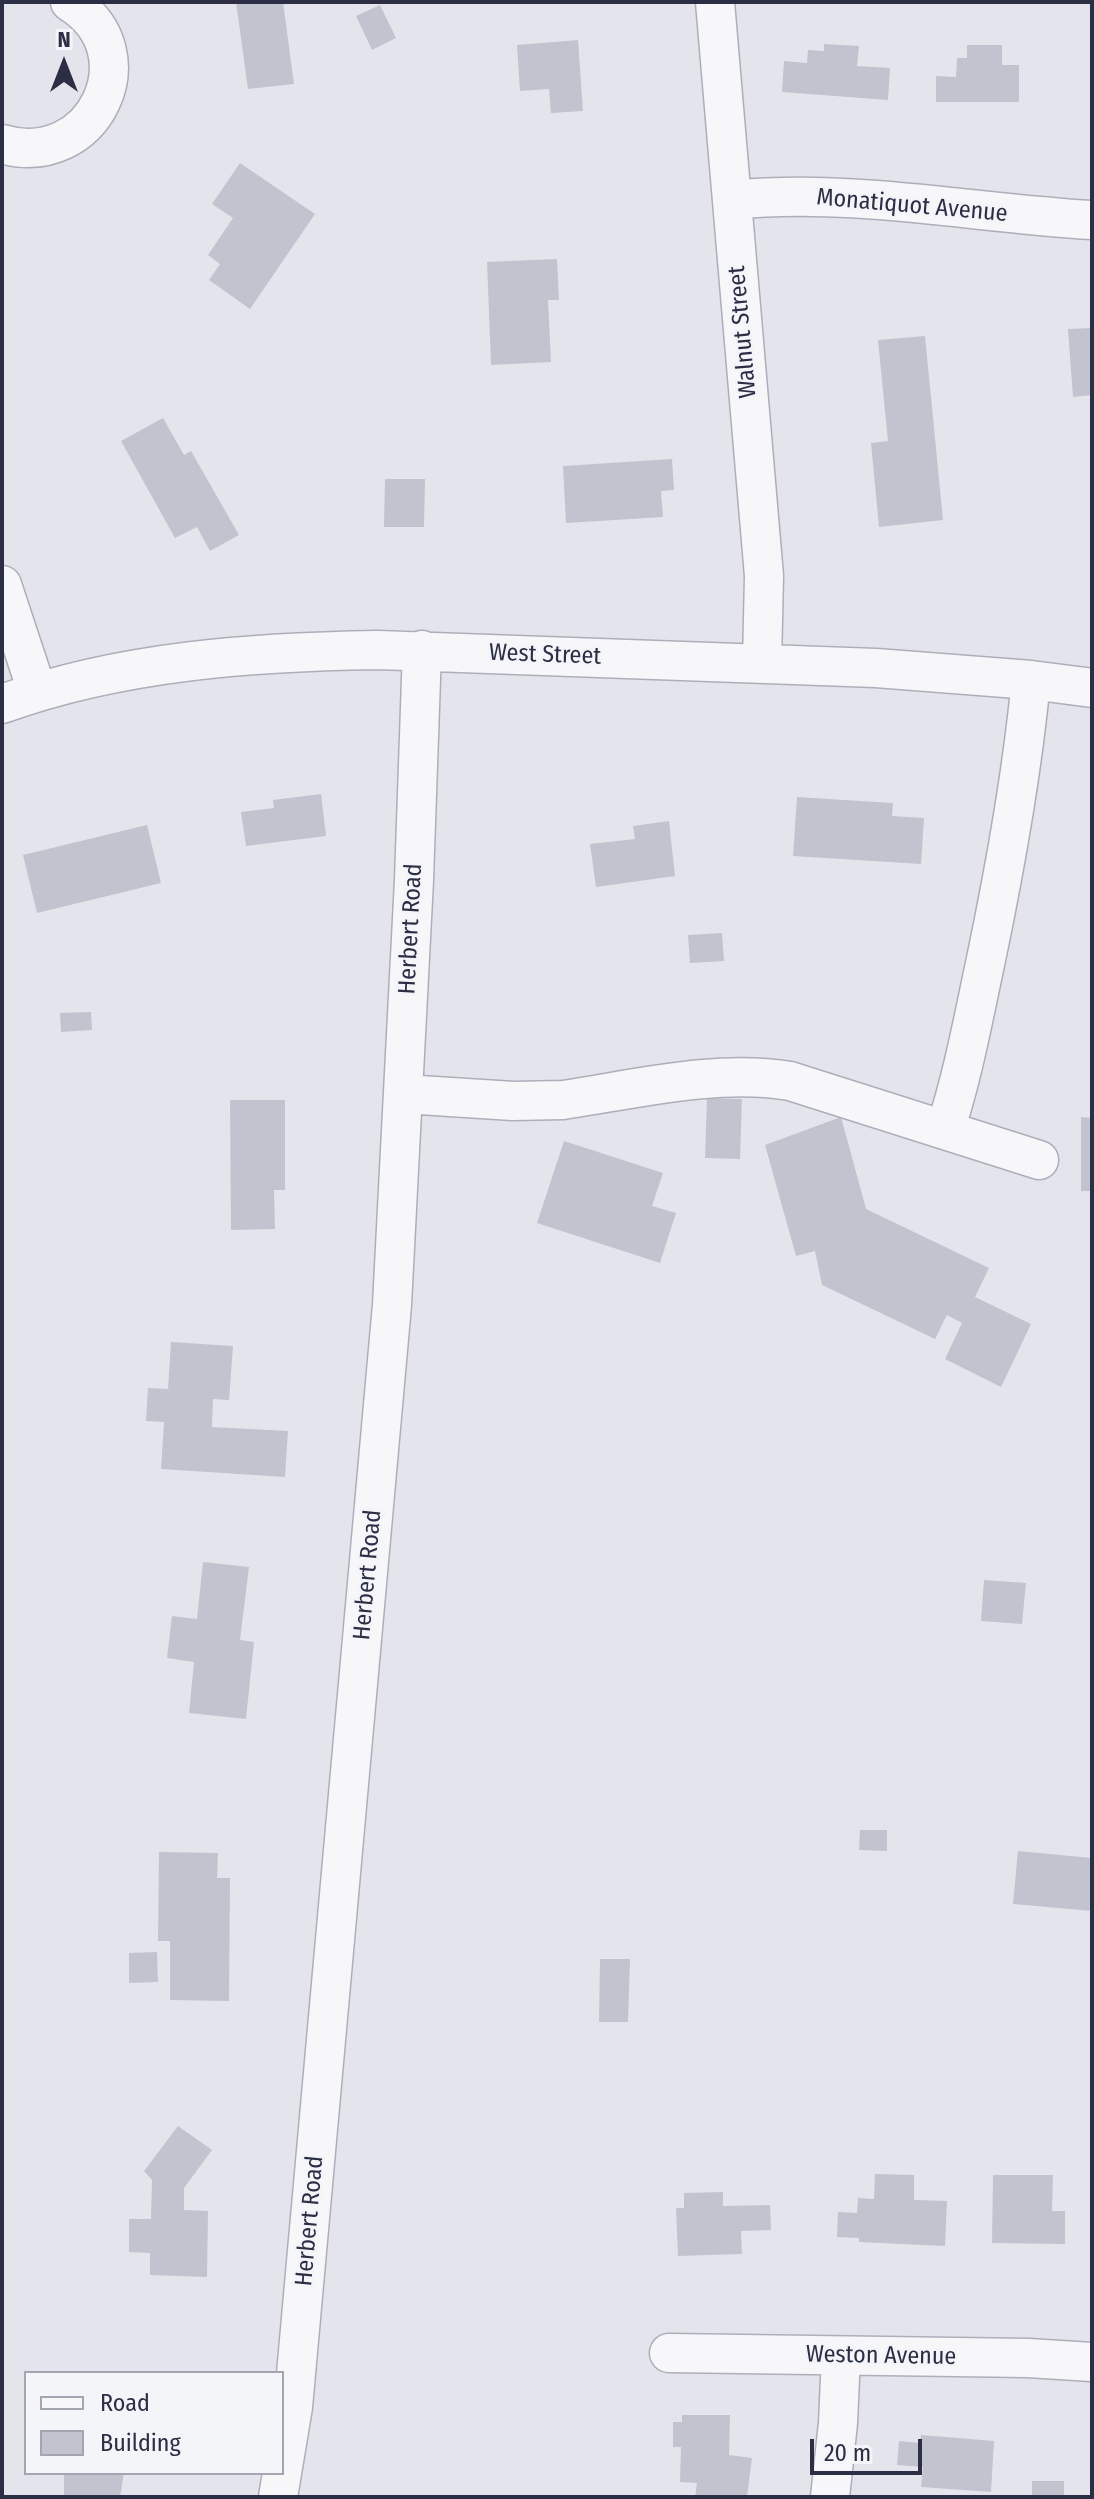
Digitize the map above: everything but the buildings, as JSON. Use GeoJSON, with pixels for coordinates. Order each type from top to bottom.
{"type":"FeatureCollection","features":[{"type":"Feature","properties":{"kind":"street"},"geometry":{"type":"LineString","coordinates":[[2,144],[32,149],[63,141],[87,125],[103,100],[109,73],[107,53],[97,28],[70,2]]}},
{"type":"Feature","properties":{"kind":"street","name":"Walnut Street"},"geometry":{"type":"LineString","coordinates":[[715,2],[764,576],[762,663]]}},
{"type":"Feature","properties":{"kind":"street","name":"Monatiquot Avenue"},"geometry":{"type":"LineString","coordinates":[[732,200],[790,196],[846,197],[1014,216],[1092,220]]}},
{"type":"Feature","properties":{"kind":"street"},"geometry":{"type":"LineString","coordinates":[[2,585],[19,698]]}},
{"type":"Feature","properties":{"kind":"street","name":"West Street"},"geometry":{"type":"LineString","coordinates":[[19,698],[167,665],[300,652],[422,650],[762,663],[1031,680],[1092,688]]}},
{"type":"Feature","properties":{"kind":"street","name":"Herbert Road"},"geometry":{"type":"LineString","coordinates":[[284,2461],[293,2407],[392,1305],[422,650]]}},
{"type":"Feature","properties":{"kind":"street"},"geometry":{"type":"LineString","coordinates":[[945,1130],[961,1077],[1004,874],[1031,680]]}},
{"type":"Feature","properties":{"kind":"street"},"geometry":{"type":"LineString","coordinates":[[404,1094],[513,1101],[563,1100],[745,1075],[790,1081],[1039,1160]]}},
{"type":"Feature","properties":{"kind":"street","name":"Weston Avenue"},"geometry":{"type":"LineString","coordinates":[[669,2353],[1028,2358],[1092,2362]]}},
{"type":"Feature","properties":{"kind":"street"},"geometry":{"type":"LineString","coordinates":[[830,2497],[841,2356]]}},
{"type":"Feature","properties":{"kind":"street","name":"Herbert Road"},"geometry":{"type":"LineString","coordinates":[[278,2497],[282,2475]]}}]}
